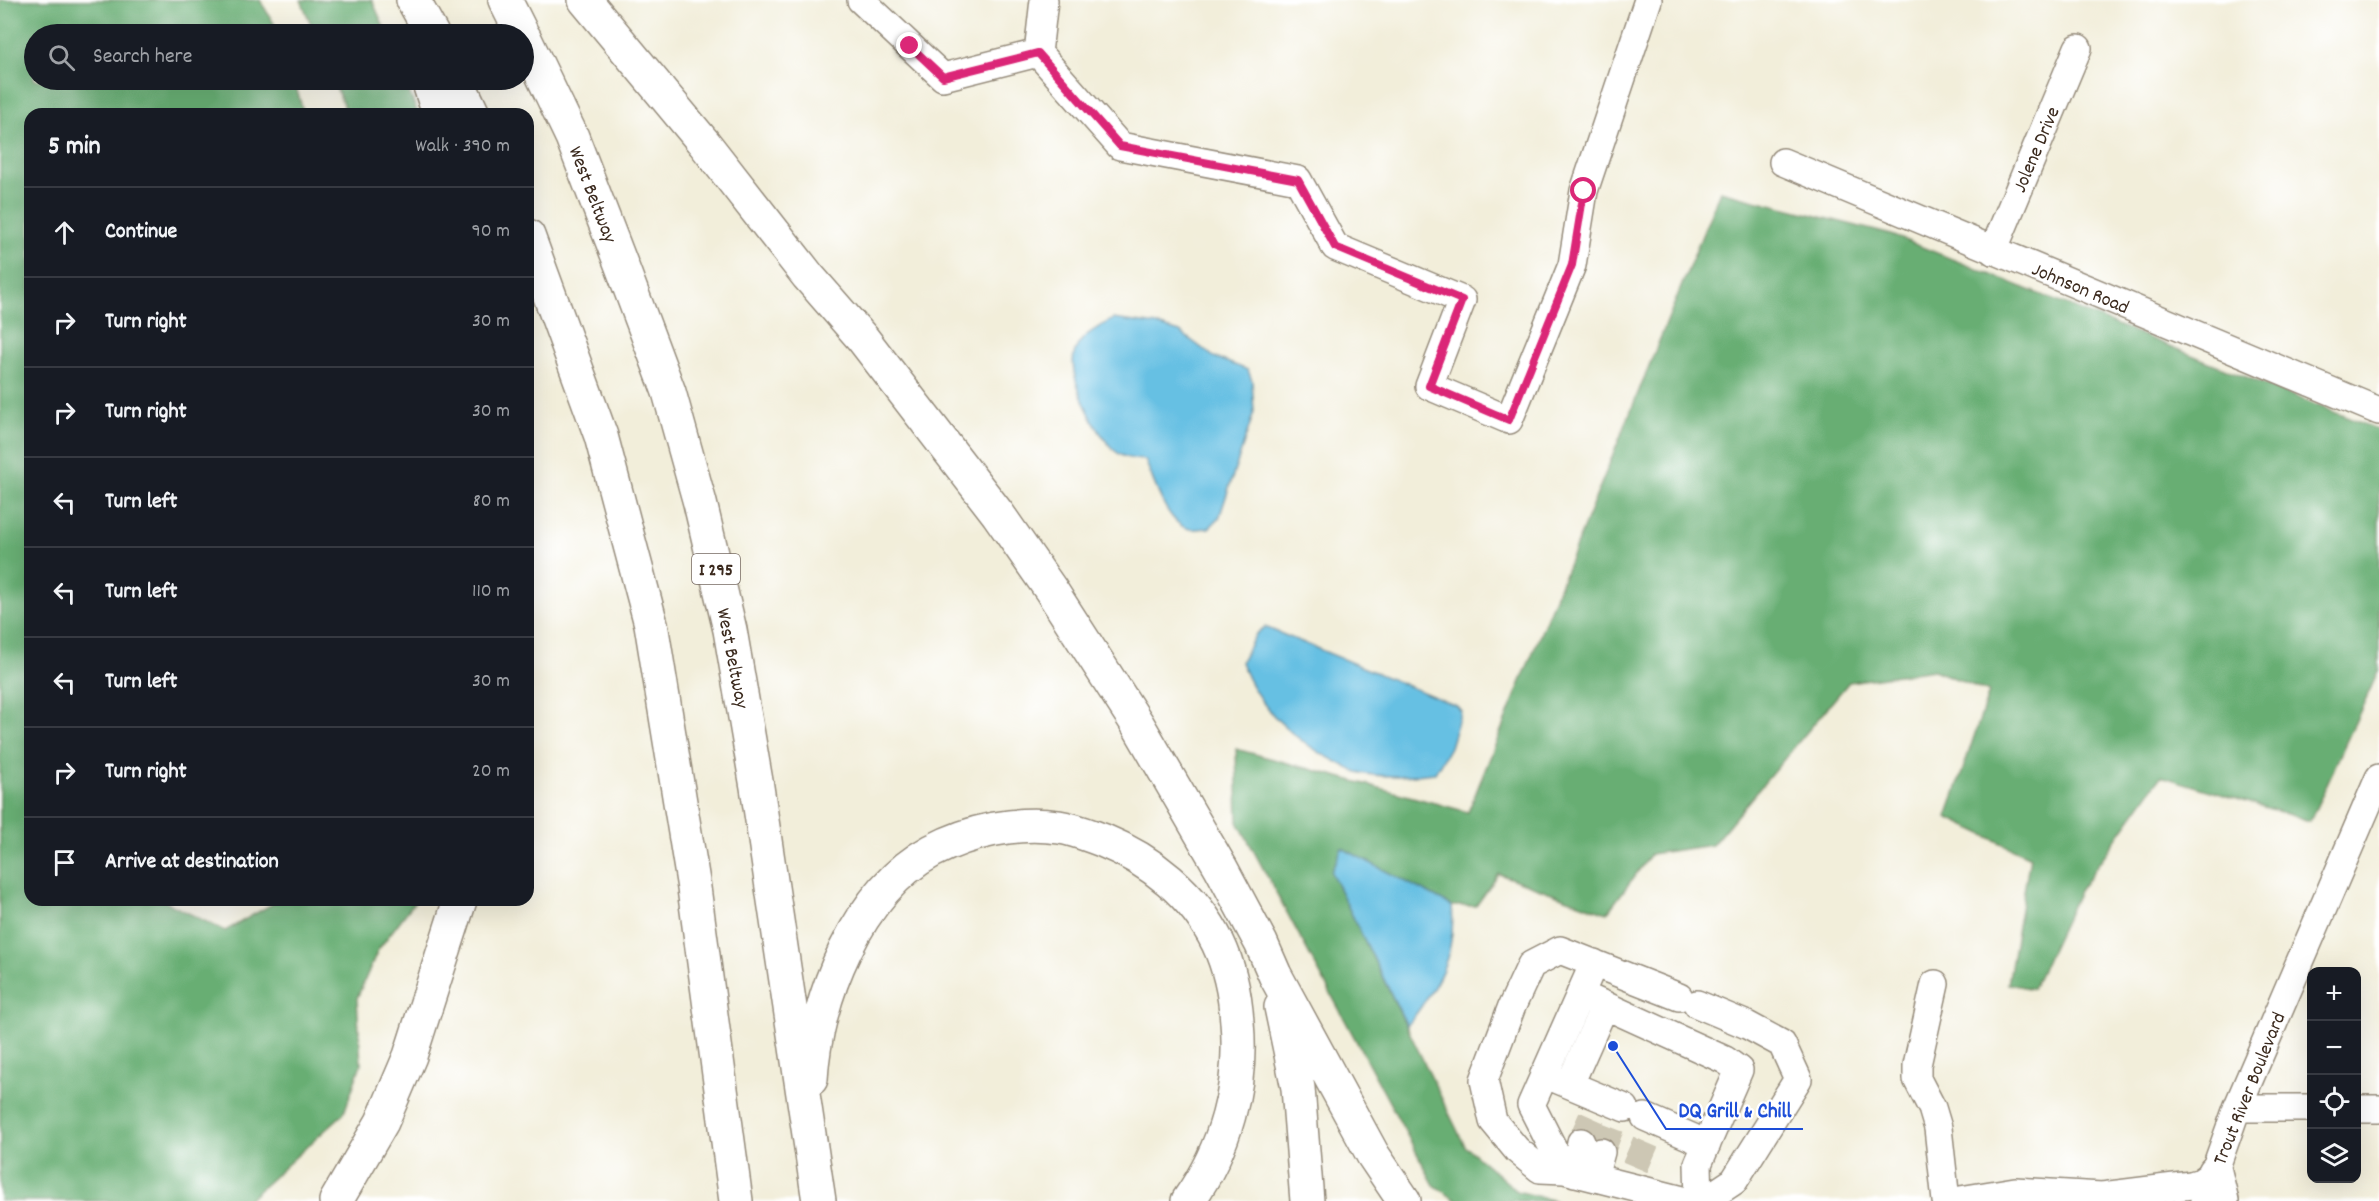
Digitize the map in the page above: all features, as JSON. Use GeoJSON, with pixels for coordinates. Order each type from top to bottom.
{"type":"FeatureCollection","features":[{"type":"Feature","properties":{"kind":"highway"},"geometry":{"type":"LineString","coordinates":[[399,0],[408,24]]}},
{"type":"Feature","properties":{"kind":"highway"},"geometry":{"type":"LineString","coordinates":[[412,0],[426,24]]}},
{"type":"Feature","properties":{"kind":"highway","name":"West Beltway"},"geometry":{"type":"LineString","coordinates":[[505,0],[517,24]]}},
{"type":"Feature","properties":{"kind":"highway"},"geometry":{"type":"LineString","coordinates":[[585,0],[704,143],[808,276],[863,339],[998,514],[1051,590],[1138,725],[1221,868],[1261,943],[1275,975],[1373,1155],[1404,1201]]}},
{"type":"Feature","properties":{"kind":"highway","name":"West Beltway"},"geometry":{"type":"LineString","coordinates":[[534,59],[572,137],[669,392],[700,503],[736,664],[757,787],[819,1201]]}},
{"type":"Feature","properties":{"kind":"highway"},"geometry":{"type":"LineString","coordinates":[[431,90],[437,108]]}},
{"type":"Feature","properties":{"kind":"highway"},"geometry":{"type":"LineString","coordinates":[[462,90],[470,108]]}},
{"type":"Feature","properties":{"kind":"highway"},"geometry":{"type":"LineString","coordinates":[[534,252],[601,436],[651,624],[694,888],[736,1201]]}},
{"type":"Feature","properties":{"kind":"highway"},"geometry":{"type":"LineString","coordinates":[[808,1129],[812,1061],[826,996],[849,940],[877,898],[907,869],[930,852],[965,836],[1013,826],[1058,827],[1079,831],[1129,851],[1161,873],[1195,906],[1217,942],[1229,970],[1239,1038],[1233,1094],[1219,1149],[1202,1182],[1188,1201]]}},
{"type":"Feature","properties":{"kind":"highway"},"geometry":{"type":"LineString","coordinates":[[336,1201],[382,1122],[410,1056],[458,906]]}},
{"type":"Feature","properties":{"kind":"highway"},"geometry":{"type":"LineString","coordinates":[[1275,975],[1298,1088],[1307,1201]]}},
{"type":"Feature","properties":{"kind":"street"},"geometry":{"type":"LineString","coordinates":[[861,0],[943,77],[1038,53]]}},
{"type":"Feature","properties":{"kind":"street"},"geometry":{"type":"LineString","coordinates":[[1044,0],[1038,53],[1120,146],[1298,180],[1335,247],[1462,300],[1429,386],[1509,420],[1572,265],[1584,191],[1648,0]]}},
{"type":"Feature","properties":{"kind":"street","name":"Jolene Drive"},"geometry":{"type":"LineString","coordinates":[[1993,250],[2078,48]]}},
{"type":"Feature","properties":{"kind":"street","name":"Johnson Road"},"geometry":{"type":"LineString","coordinates":[[1783,162],[2379,411]]}},
{"type":"Feature","properties":{"kind":"street","name":"Trout River Boulevard"},"geometry":{"type":"LineString","coordinates":[[2214,1191],[2237,1108],[2379,778]]}},
{"type":"Feature","properties":{"kind":"street"},"geometry":{"type":"LineString","coordinates":[[1687,1201],[1631,1176],[1583,1163],[1540,1169],[1517,1150],[1493,1121],[1484,1080],[1512,1006],[1531,965],[1560,950],[1747,1025],[1782,1044],[1798,1079],[1734,1181],[1704,1201]]}},
{"type":"Feature","properties":{"kind":"street"},"geometry":{"type":"LineString","coordinates":[[1583,1163],[1531,1105],[1593,963]]}},
{"type":"Feature","properties":{"kind":"street"},"geometry":{"type":"LineString","coordinates":[[1935,984],[1917,1065],[1917,1079],[1932,1108],[1938,1128],[1946,1201]]}},
{"type":"Feature","properties":{"kind":"street"},"geometry":{"type":"LineString","coordinates":[[1580,993],[1725,1060],[1739,1070],[1698,1164],[1699,1201]]}},
{"type":"Feature","properties":{"kind":"street"},"geometry":{"type":"LineString","coordinates":[[1570,1084],[1605,1005]]}},
{"type":"Feature","properties":{"kind":"street"},"geometry":{"type":"LineString","coordinates":[[1544,1074],[1570,1084],[1625,1116],[1707,1144]]}},
{"type":"Feature","properties":{"kind":"street"},"geometry":{"type":"LineString","coordinates":[[2237,1108],[2307,1108]]}},
{"type":"Feature","properties":{"kind":"street"},"geometry":{"type":"LineString","coordinates":[[2361,1109],[2379,1109]]}},
{"type":"Feature","properties":{"kind":"street"},"geometry":{"type":"LineString","coordinates":[[1954,1201],[2015,1191],[2102,1199],[2201,1182],[2214,1191]]}},
{"type":"Feature","properties":{"kind":"green space"},"geometry":{"type":"Polygon","coordinates":[[[0,0],[260,0],[274,24],[24,24],[24,90],[297,90],[302,108],[24,108],[24,906],[174,906],[225,931],[269,906],[411,906],[378,950],[357,998],[361,1064],[344,1113],[247,1201],[0,1201],[0,0]]]}},
{"type":"Feature","properties":{"kind":"green space"},"geometry":{"type":"Polygon","coordinates":[[[301,0],[372,0],[383,24],[311,24],[301,0]]]}},
{"type":"Feature","properties":{"kind":"green space"},"geometry":{"type":"Polygon","coordinates":[[[337,90],[408,90],[416,108],[345,108],[337,90]]]}},
{"type":"Feature","properties":{"kind":"green space"},"geometry":{"type":"Polygon","coordinates":[[[1720,191],[1892,235],[2379,430],[2379,670],[2310,821],[2161,776],[2079,891],[2033,989],[2008,984],[2030,857],[1947,817],[1989,692],[1934,670],[1849,682],[1712,845],[1651,854],[1607,913],[1499,874],[1476,906],[1452,906],[1342,848],[1331,872],[1465,1146],[1517,1191],[1556,1201],[1457,1201],[1434,1185],[1238,822],[1236,749],[1468,812],[1720,191]]]}},
{"type":"Feature","properties":{"kind":"water"},"geometry":{"type":"Polygon","coordinates":[[[1113,319],[1157,325],[1180,332],[1214,357],[1248,370],[1252,381],[1254,412],[1219,518],[1209,528],[1190,529],[1174,519],[1162,500],[1145,460],[1129,458],[1115,451],[1099,432],[1085,404],[1075,374],[1073,361],[1075,351],[1086,336],[1113,319]]]}},
{"type":"Feature","properties":{"kind":"water"},"geometry":{"type":"Polygon","coordinates":[[[1265,627],[1457,706],[1461,711],[1450,747],[1435,773],[1386,776],[1357,772],[1321,754],[1292,733],[1267,708],[1257,694],[1241,662],[1256,634],[1265,627]]]}},
{"type":"Feature","properties":{"kind":"water"},"geometry":{"type":"Polygon","coordinates":[[[1342,848],[1452,906],[1453,924],[1448,956],[1435,985],[1407,1026],[1331,872],[1342,848]]]}},
{"type":"Feature","properties":{"kind":"tunnel"},"geometry":{"type":"LineString","coordinates":[[1581,1142],[1593,1115]]}},
{"type":"Feature","properties":{"kind":"tunnel"},"geometry":{"type":"LineString","coordinates":[[1601,1152],[1612,1124]]}},
{"type":"Feature","properties":{"kind":"tunnel"},"geometry":{"type":"LineString","coordinates":[[1635,1167],[1648,1137]]}},
{"type":"Feature","properties":{"kind":"place","name":"DQ Grill & Chill"},"geometry":{"type":"Point","coordinates":[1613,1046]}},
{"type":"Feature","properties":{"kind":"route"},"geometry":{"type":"LineString","coordinates":[[910,46],[943,77],[1038,53],[1120,146],[1298,180],[1335,247],[1462,300],[1429,386],[1509,420],[1572,265],[1584,191]]}}]}
